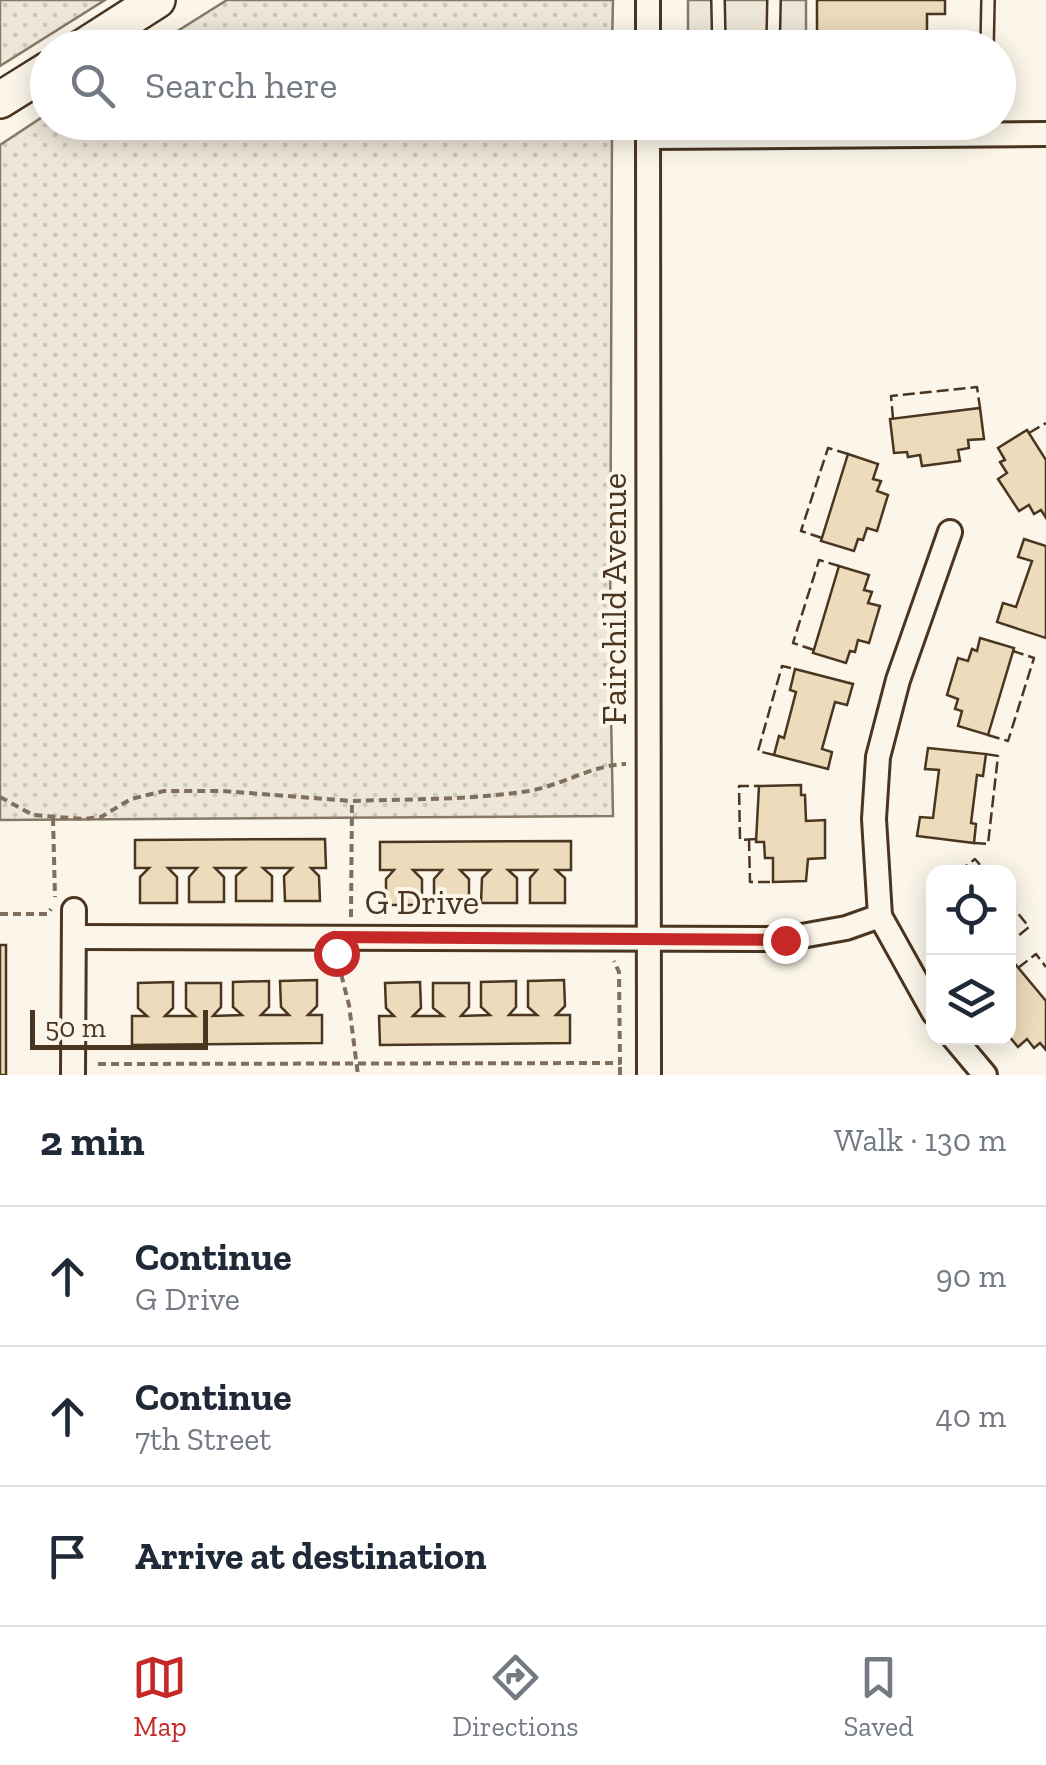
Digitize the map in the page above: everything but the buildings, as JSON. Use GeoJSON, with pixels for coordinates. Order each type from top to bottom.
{"type":"FeatureCollection","features":[{"type":"Feature","properties":{"kind":"main road"},"geometry":{"type":"LineString","coordinates":[[110,30],[157,0]]}},
{"type":"Feature","properties":{"kind":"main road"},"geometry":{"type":"LineString","coordinates":[[0,100],[30,81]]}},
{"type":"Feature","properties":{"kind":"street"},"geometry":{"type":"LineString","coordinates":[[648,0],[648,30]]}},
{"type":"Feature","properties":{"kind":"street"},"geometry":{"type":"LineString","coordinates":[[1016,131],[1046,134]]}},
{"type":"Feature","properties":{"kind":"street","name":"Fairchild Avenue"},"geometry":{"type":"LineString","coordinates":[[648,140],[649,1075]]}},
{"type":"Feature","properties":{"kind":"street"},"geometry":{"type":"LineString","coordinates":[[926,999],[880,916],[874,820],[878,757],[898,680],[950,532]]}},
{"type":"Feature","properties":{"kind":"street"},"geometry":{"type":"LineString","coordinates":[[64,905],[74,938],[73,1070]]}},
{"type":"Feature","properties":{"kind":"street","name":"G Drive"},"geometry":{"type":"LineString","coordinates":[[74,938],[785,940],[846,928],[880,916]]}},
{"type":"Feature","properties":{"kind":"street"},"geometry":{"type":"LineString","coordinates":[[960,1045],[984,1075]]}},
{"type":"Feature","properties":{"kind":"lane"},"geometry":{"type":"LineString","coordinates":[[718,0],[719,30]]}},
{"type":"Feature","properties":{"kind":"lane"},"geometry":{"type":"LineString","coordinates":[[773,30],[774,0]]}},
{"type":"Feature","properties":{"kind":"lane"},"geometry":{"type":"LineString","coordinates":[[988,0],[988,30]]}},
{"type":"Feature","properties":{"kind":"path"},"geometry":{"type":"LineString","coordinates":[[0,797],[33,815],[102,818],[146,794],[184,790],[352,801],[522,792],[606,766],[650,764]]}},
{"type":"Feature","properties":{"kind":"path"},"geometry":{"type":"LineString","coordinates":[[352,801],[342,937],[358,1075]]}},
{"type":"Feature","properties":{"kind":"path"},"geometry":{"type":"LineString","coordinates":[[0,914],[48,914],[64,905],[53,818]]}},
{"type":"Feature","properties":{"kind":"path"},"geometry":{"type":"LineString","coordinates":[[608,958],[617,963],[620,972],[620,1075]]}},
{"type":"Feature","properties":{"kind":"path"},"geometry":{"type":"LineString","coordinates":[[73,1070],[354,1062],[620,1063]]}},
{"type":"Feature","properties":{"kind":"shaded area"},"geometry":{"type":"Polygon","coordinates":[[[0,0],[105,0],[57,30],[30,30],[30,47],[0,66],[0,0]]]}},
{"type":"Feature","properties":{"kind":"shaded area"},"geometry":{"type":"Polygon","coordinates":[[[227,0],[613,0],[612,30],[179,30],[227,0]]]}},
{"type":"Feature","properties":{"kind":"shaded area"},"geometry":{"type":"Polygon","coordinates":[[[688,0],[806,0],[806,30],[688,30],[688,0]]]}},
{"type":"Feature","properties":{"kind":"shaded area"},"geometry":{"type":"Polygon","coordinates":[[[30,125],[30,140],[612,140],[613,816],[0,820],[0,145],[30,125]]]}},
{"type":"Feature","properties":{"kind":"fence"},"geometry":{"type":"LineString","coordinates":[[893,418],[891,396],[977,387],[980,408]]}},
{"type":"Feature","properties":{"kind":"fence"},"geometry":{"type":"LineString","coordinates":[[1029,433],[1046,423]]}},
{"type":"Feature","properties":{"kind":"fence"},"geometry":{"type":"LineString","coordinates":[[822,538],[801,531],[828,448],[848,454]]}},
{"type":"Feature","properties":{"kind":"fence"},"geometry":{"type":"LineString","coordinates":[[814,650],[793,643],[819,560],[839,566]]}},
{"type":"Feature","properties":{"kind":"fence"},"geometry":{"type":"LineString","coordinates":[[988,735],[1008,741],[1034,658],[1013,651]]}},
{"type":"Feature","properties":{"kind":"fence"},"geometry":{"type":"LineString","coordinates":[[774,755],[758,751],[782,666],[795,669]]}},
{"type":"Feature","properties":{"kind":"fence"},"geometry":{"type":"LineString","coordinates":[[974,843],[988,844],[998,756],[986,754]]}},
{"type":"Feature","properties":{"kind":"fence"},"geometry":{"type":"LineString","coordinates":[[756,839],[740,840],[739,786],[759,786]]}},
{"type":"Feature","properties":{"kind":"fence"},"geometry":{"type":"LineString","coordinates":[[749,839],[750,882],[773,882]]}},
{"type":"Feature","properties":{"kind":"fence"},"geometry":{"type":"LineString","coordinates":[[967,865],[975,859],[980,865]]}},
{"type":"Feature","properties":{"kind":"fence"},"geometry":{"type":"LineString","coordinates":[[1016,911],[1029,927],[1016,938]]}},
{"type":"Feature","properties":{"kind":"fence"},"geometry":{"type":"LineString","coordinates":[[1018,968],[1036,954],[1046,967]]}},
{"type":"Feature","properties":{"kind":"route"},"geometry":{"type":"LineString","coordinates":[[336,953],[334,937],[785,940]]}}]}
